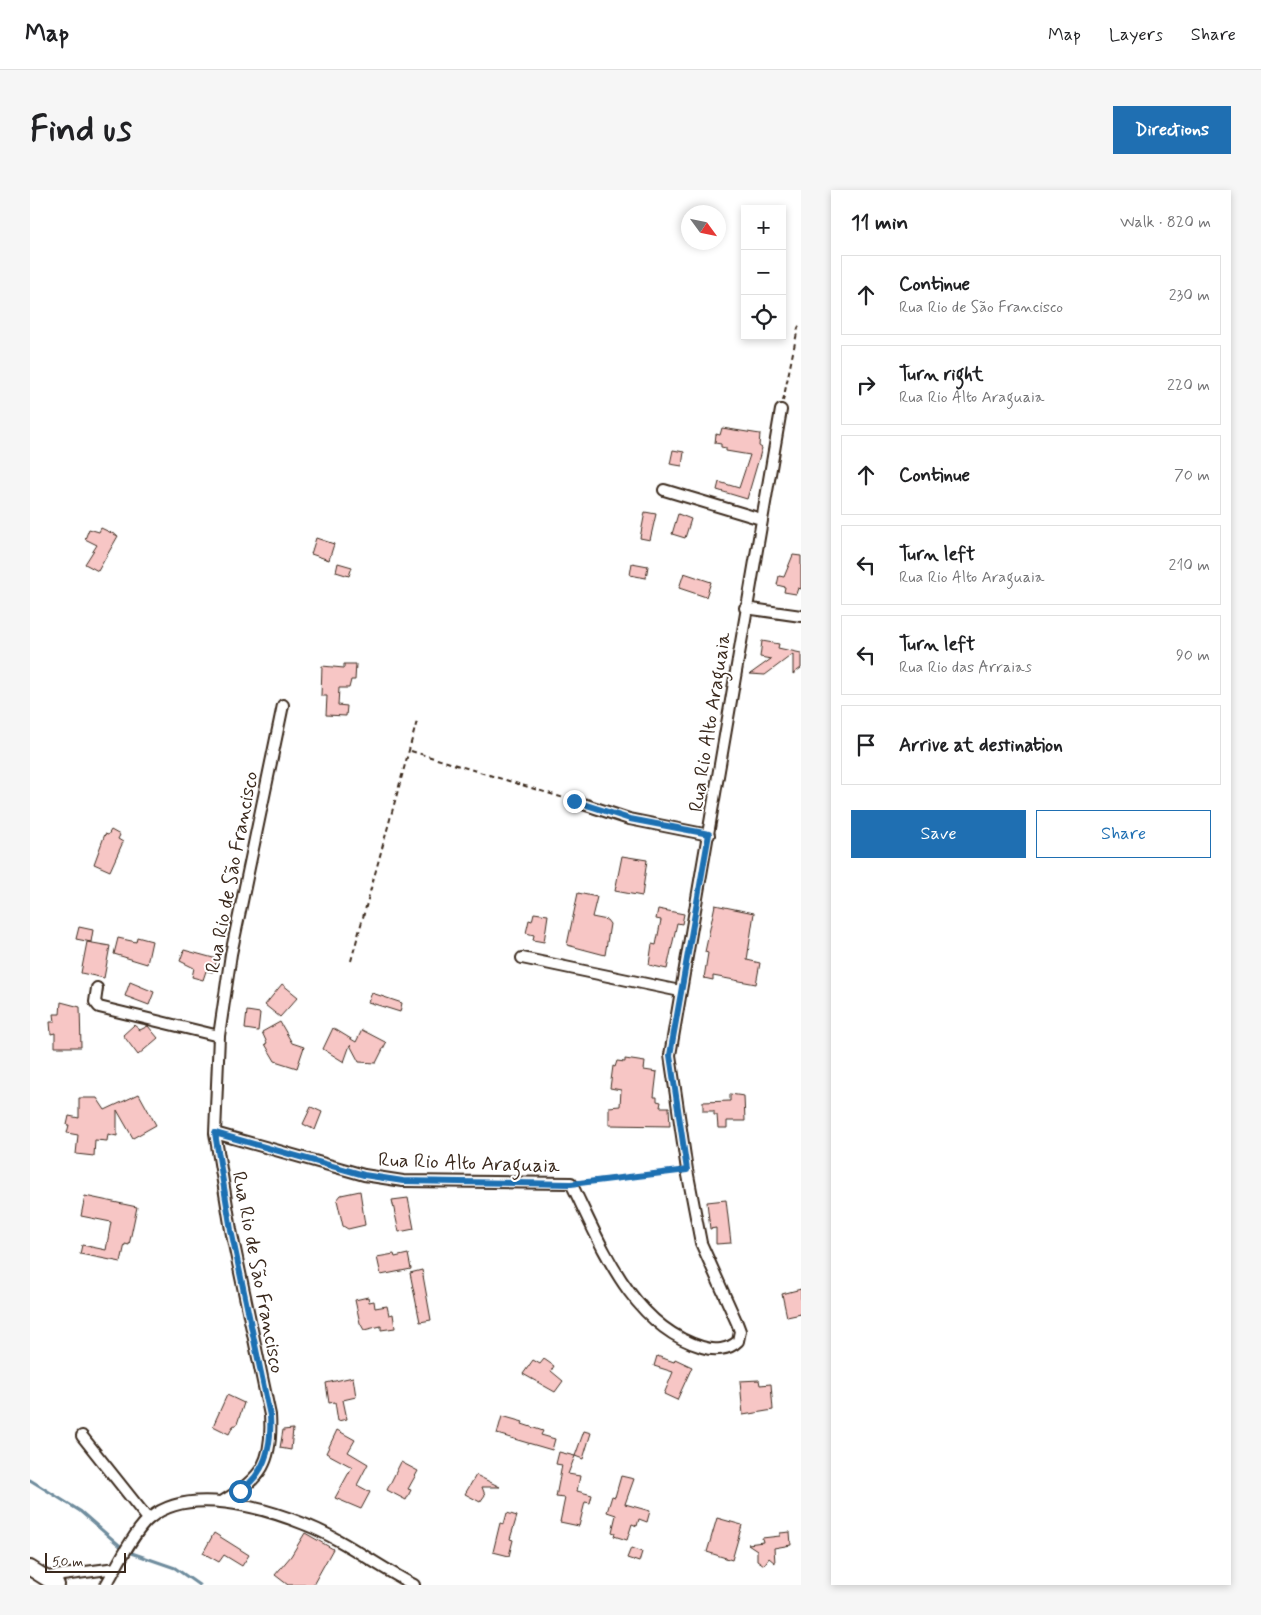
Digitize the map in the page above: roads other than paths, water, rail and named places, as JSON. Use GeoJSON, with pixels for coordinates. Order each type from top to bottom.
{"type":"FeatureCollection","features":[{"type":"Feature","properties":{"kind":"main road"},"geometry":{"type":"LineString","coordinates":[[30,1568],[52,1581]]}},
{"type":"Feature","properties":{"kind":"street","name":"Rua Rio Alto Araguaia"},"geometry":{"type":"LineString","coordinates":[[215,1133],[364,1175],[393,1180],[571,1184],[609,1260],[635,1299],[652,1318],[689,1343],[705,1348],[727,1348],[738,1340],[740,1331],[700,1243],[670,1055],[709,834],[745,608],[781,410]]}},
{"type":"Feature","properties":{"kind":"street"},"geometry":{"type":"LineString","coordinates":[[664,490],[761,519]]}},
{"type":"Feature","properties":{"kind":"street"},"geometry":{"type":"LineString","coordinates":[[745,608],[801,616]]}},
{"type":"Feature","properties":{"kind":"street","name":"Rua Rio de São Francisco"},"geometry":{"type":"LineString","coordinates":[[223,1501],[252,1483],[260,1472],[271,1433],[270,1416],[231,1230],[215,1133],[219,1036],[231,954],[283,705]]}},
{"type":"Feature","properties":{"kind":"street"},"geometry":{"type":"LineString","coordinates":[[574,801],[630,819],[709,834]]}},
{"type":"Feature","properties":{"kind":"street"},"geometry":{"type":"LineString","coordinates":[[522,958],[680,991]]}},
{"type":"Feature","properties":{"kind":"street"},"geometry":{"type":"LineString","coordinates":[[97,988],[95,1002],[99,1007],[219,1036]]}},
{"type":"Feature","properties":{"kind":"street"},"geometry":{"type":"LineString","coordinates":[[82,1436],[148,1519]]}},
{"type":"Feature","properties":{"kind":"street"},"geometry":{"type":"LineString","coordinates":[[106,1585],[148,1519],[160,1511],[181,1503],[223,1501],[304,1524],[414,1585]]}},
{"type":"Feature","properties":{"kind":"street"},"geometry":{"type":"LineString","coordinates":[[52,1581],[116,1568]]}},
{"type":"Feature","properties":{"kind":"waterway"},"geometry":{"type":"LineString","coordinates":[[30,1480],[80,1511],[126,1551],[175,1568],[199,1585]]}}]}
